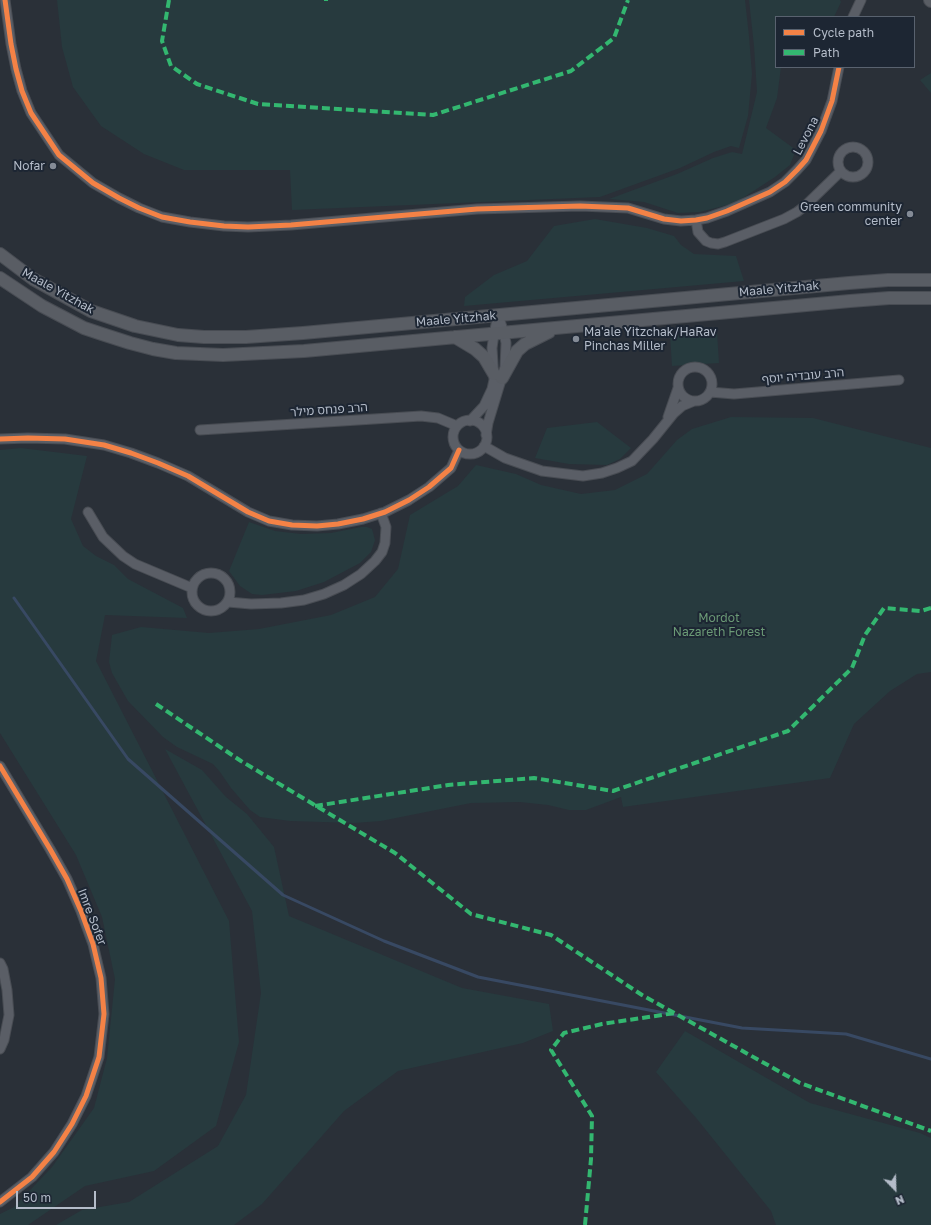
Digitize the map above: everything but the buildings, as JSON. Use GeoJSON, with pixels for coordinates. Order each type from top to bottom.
{"type":"FeatureCollection","features":[{"type":"Feature","properties":{"kind":"street","name":"Levona"},"geometry":{"type":"LineString","coordinates":[[5,0],[10,44],[22,91],[31,113],[60,155],[93,183],[119,198],[162,217],[190,222],[248,227],[291,225],[477,209],[580,206],[628,208],[664,219],[681,221],[696,220],[727,211],[770,192],[786,182],[806,160],[824,124],[832,101],[839,68]]}},
{"type":"Feature","properties":{"kind":"street"},"geometry":{"type":"LineString","coordinates":[[853,16],[861,0]]}},
{"type":"Feature","properties":{"kind":"street"},"geometry":{"type":"LineString","coordinates":[[696,220],[698,232],[706,241],[718,244],[725,242],[784,219],[797,212],[841,171]]}},
{"type":"Feature","properties":{"kind":"street","name":"Maale Yitzhak"},"geometry":{"type":"LineString","coordinates":[[0,254],[33,279],[92,311],[135,326],[178,335],[223,337],[271,336],[849,283],[888,280],[931,280]]}},
{"type":"Feature","properties":{"kind":"street","name":"Maale Yitzhak"},"geometry":{"type":"LineString","coordinates":[[0,278],[30,298],[84,328],[130,344],[176,352],[223,356],[253,355],[455,338],[850,301],[889,298],[931,298]]}},
{"type":"Feature","properties":{"kind":"street"},"geometry":{"type":"LineString","coordinates":[[498,315],[499,334],[506,353],[505,367],[498,376]]}},
{"type":"Feature","properties":{"kind":"street"},"geometry":{"type":"LineString","coordinates":[[470,421],[484,406],[498,376],[517,351],[525,344],[556,328]]}},
{"type":"Feature","properties":{"kind":"street"},"geometry":{"type":"LineString","coordinates":[[486,435],[482,426],[478,423],[470,421],[461,422],[454,431],[452,437],[453,443],[459,450],[466,454],[478,452],[486,443],[488,423],[498,376],[492,348],[499,334]]}},
{"type":"Feature","properties":{"kind":"street"},"geometry":{"type":"LineString","coordinates":[[455,338],[475,349],[484,357],[498,376]]}},
{"type":"Feature","properties":{"kind":"street"},"geometry":{"type":"LineString","coordinates":[[484,446],[505,458],[542,471],[583,476],[602,473],[632,461],[653,439],[674,412],[682,406],[694,401],[699,401],[710,392],[712,384],[711,378],[703,370],[698,368],[687,369],[682,372],[677,382],[683,398],[694,401]]}},
{"type":"Feature","properties":{"kind":"street","name":"הרב עובדיה יוסף"},"geometry":{"type":"LineString","coordinates":[[710,392],[734,394],[899,380]]}},
{"type":"Feature","properties":{"kind":"street"},"geometry":{"type":"LineString","coordinates":[[667,420],[678,388]]}},
{"type":"Feature","properties":{"kind":"street","name":"הרב פנחס מילר"},"geometry":{"type":"LineString","coordinates":[[200,430],[421,416],[438,418],[457,426]]}},
{"type":"Feature","properties":{"kind":"street"},"geometry":{"type":"LineString","coordinates":[[0,439],[65,439],[104,445],[158,462],[188,476],[243,509],[269,521],[292,525],[317,526],[338,524],[381,513],[409,500],[429,487],[451,468],[459,450]]}},
{"type":"Feature","properties":{"kind":"street"},"geometry":{"type":"LineString","coordinates":[[88,512],[103,537],[123,556],[135,564],[192,588]]}},
{"type":"Feature","properties":{"kind":"street"},"geometry":{"type":"LineString","coordinates":[[228,602],[251,604],[281,603],[304,600],[324,594],[344,585],[361,574],[382,552],[385,543],[386,527],[381,513]]}},
{"type":"Feature","properties":{"kind":"street"},"geometry":{"type":"LineString","coordinates":[[212,573],[219,574],[225,579],[229,584],[231,591],[228,602],[224,607],[218,611],[212,612],[205,611],[198,607],[194,602],[192,588],[194,582],[199,577],[212,573]]}},
{"type":"Feature","properties":{"kind":"street","name":"Imre Sofer"},"geometry":{"type":"LineString","coordinates":[[0,766],[67,879],[81,911],[95,951],[101,978],[104,1014],[99,1057],[86,1096],[72,1124],[54,1152],[32,1177],[0,1202]]}},
{"type":"Feature","properties":{"kind":"street"},"geometry":{"type":"LineString","coordinates":[[0,963],[3,969],[7,990],[8,1015],[4,1040],[0,1049]]}},
{"type":"Feature","properties":{"kind":"green space"},"geometry":{"type":"Polygon","coordinates":[[[57,0],[745,0],[752,74],[748,116],[739,148],[731,146],[714,152],[680,168],[600,197],[292,210],[290,170],[184,170],[144,154],[101,126],[73,87],[62,47],[57,0]]]}},
{"type":"Feature","properties":{"kind":"green space"},"geometry":{"type":"Polygon","coordinates":[[[749,0],[840,0],[841,2],[834,16],[775,16],[775,68],[781,68],[777,98],[766,128],[796,150],[790,165],[775,177],[735,203],[700,212],[678,213],[644,202],[609,199],[677,174],[713,158],[732,152],[742,154],[757,92],[749,0]]]}},
{"type":"Feature","properties":{"kind":"green space"},"geometry":{"type":"Polygon","coordinates":[[[931,73],[931,93],[920,80],[931,73]]]}},
{"type":"Feature","properties":{"kind":"green space"},"geometry":{"type":"Polygon","coordinates":[[[595,219],[647,228],[674,236],[681,245],[694,254],[736,256],[744,281],[464,306],[465,297],[494,275],[527,261],[554,226],[595,219]]]}},
{"type":"Feature","properties":{"kind":"green space"},"geometry":{"type":"Polygon","coordinates":[[[717,332],[719,363],[672,366],[670,335],[717,332]]]}},
{"type":"Feature","properties":{"kind":"green space","name":"Mordot Nazareth Forest"},"geometry":{"type":"Polygon","coordinates":[[[731,417],[813,418],[931,448],[931,672],[917,674],[890,691],[854,724],[830,778],[623,807],[621,797],[586,810],[569,810],[548,805],[520,802],[471,803],[381,821],[354,823],[290,821],[260,817],[250,810],[213,764],[177,747],[163,737],[128,701],[112,673],[109,662],[112,635],[141,627],[209,633],[259,629],[331,615],[375,597],[398,569],[410,515],[458,486],[476,465],[516,474],[541,485],[581,494],[615,490],[647,474],[677,440],[692,429],[731,417]]]}},
{"type":"Feature","properties":{"kind":"green space"},"geometry":{"type":"Polygon","coordinates":[[[597,422],[631,448],[620,459],[607,465],[569,464],[535,458],[547,428],[597,422]]]}},
{"type":"Feature","properties":{"kind":"green space"},"geometry":{"type":"Polygon","coordinates":[[[21,448],[87,456],[71,519],[83,546],[96,556],[114,565],[128,579],[183,608],[187,618],[105,615],[96,661],[229,921],[239,1042],[216,1126],[154,1171],[85,1186],[28,1225],[0,1225],[0,1214],[14,1207],[52,1167],[94,1108],[107,1058],[115,979],[102,917],[76,855],[0,733],[0,450],[21,448]]]}},
{"type":"Feature","properties":{"kind":"green space"},"geometry":{"type":"Polygon","coordinates":[[[249,522],[275,531],[301,534],[331,533],[367,527],[372,529],[375,540],[371,552],[360,563],[324,582],[296,591],[262,595],[252,594],[240,586],[229,571],[249,522]]]}},
{"type":"Feature","properties":{"kind":"green space"},"geometry":{"type":"Polygon","coordinates":[[[165,749],[202,770],[226,797],[247,814],[274,847],[289,916],[462,988],[549,1004],[553,1031],[523,1043],[398,1071],[344,1111],[262,1204],[234,1225],[56,1225],[82,1210],[129,1202],[218,1146],[246,1095],[261,993],[252,911],[165,749]]]}},
{"type":"Feature","properties":{"kind":"green space"},"geometry":{"type":"Polygon","coordinates":[[[685,1031],[810,1103],[920,1133],[931,1138],[931,1225],[776,1225],[771,1211],[697,1119],[656,1072],[685,1031]]]}},
{"type":"Feature","properties":{"kind":"waterway"},"geometry":{"type":"LineString","coordinates":[[14,598],[128,759],[283,895],[384,941],[478,977],[742,1028],[846,1034],[931,1059]]}},
{"type":"Feature","properties":{"kind":"marked path"},"geometry":{"type":"LineString","coordinates":[[169,0],[162,41],[171,66],[197,84],[258,104],[433,115],[571,71],[614,38],[628,0]]}},
{"type":"Feature","properties":{"kind":"marked path"},"geometry":{"type":"LineString","coordinates":[[315,806],[448,785],[534,778],[613,791],[788,731],[852,668],[865,635],[884,608],[921,611],[931,608]]}},
{"type":"Feature","properties":{"kind":"marked path"},"geometry":{"type":"LineString","coordinates":[[156,704],[241,761],[395,853],[471,914],[551,935],[642,995],[800,1083],[931,1131]]}},
{"type":"Feature","properties":{"kind":"marked path"},"geometry":{"type":"LineString","coordinates":[[585,1225],[591,1159],[592,1116],[551,1050],[564,1033],[602,1024],[675,1013]]}},
{"type":"Feature","properties":{"kind":"cycle path"},"geometry":{"type":"LineString","coordinates":[[5,0],[11,44],[22,91],[31,113],[59,155],[93,183],[139,208],[162,217],[224,226],[248,227],[291,225],[477,209],[580,206],[628,208],[664,219],[681,221],[707,218],[770,192],[785,182],[806,160],[821,131],[832,101],[839,68]]}},
{"type":"Feature","properties":{"kind":"cycle path"},"geometry":{"type":"LineString","coordinates":[[0,439],[65,439],[104,445],[131,453],[188,476],[248,512],[269,521],[292,525],[317,526],[363,519],[385,512],[409,500],[429,487],[451,468],[459,450]]}},
{"type":"Feature","properties":{"kind":"cycle path"},"geometry":{"type":"LineString","coordinates":[[0,766],[67,879],[81,911],[93,944],[101,978],[104,1014],[99,1057],[86,1096],[72,1124],[54,1152],[32,1177],[0,1202]]}},
{"type":"Feature","properties":{"kind":"place","name":"Nofar"},"geometry":{"type":"Point","coordinates":[53,166]}},
{"type":"Feature","properties":{"kind":"place","name":"Green community center"},"geometry":{"type":"Point","coordinates":[910,214]}},
{"type":"Feature","properties":{"kind":"place","name":"Ma'ale Yitzchak/HaRav Pinchas Miller"},"geometry":{"type":"Point","coordinates":[576,339]}}]}
